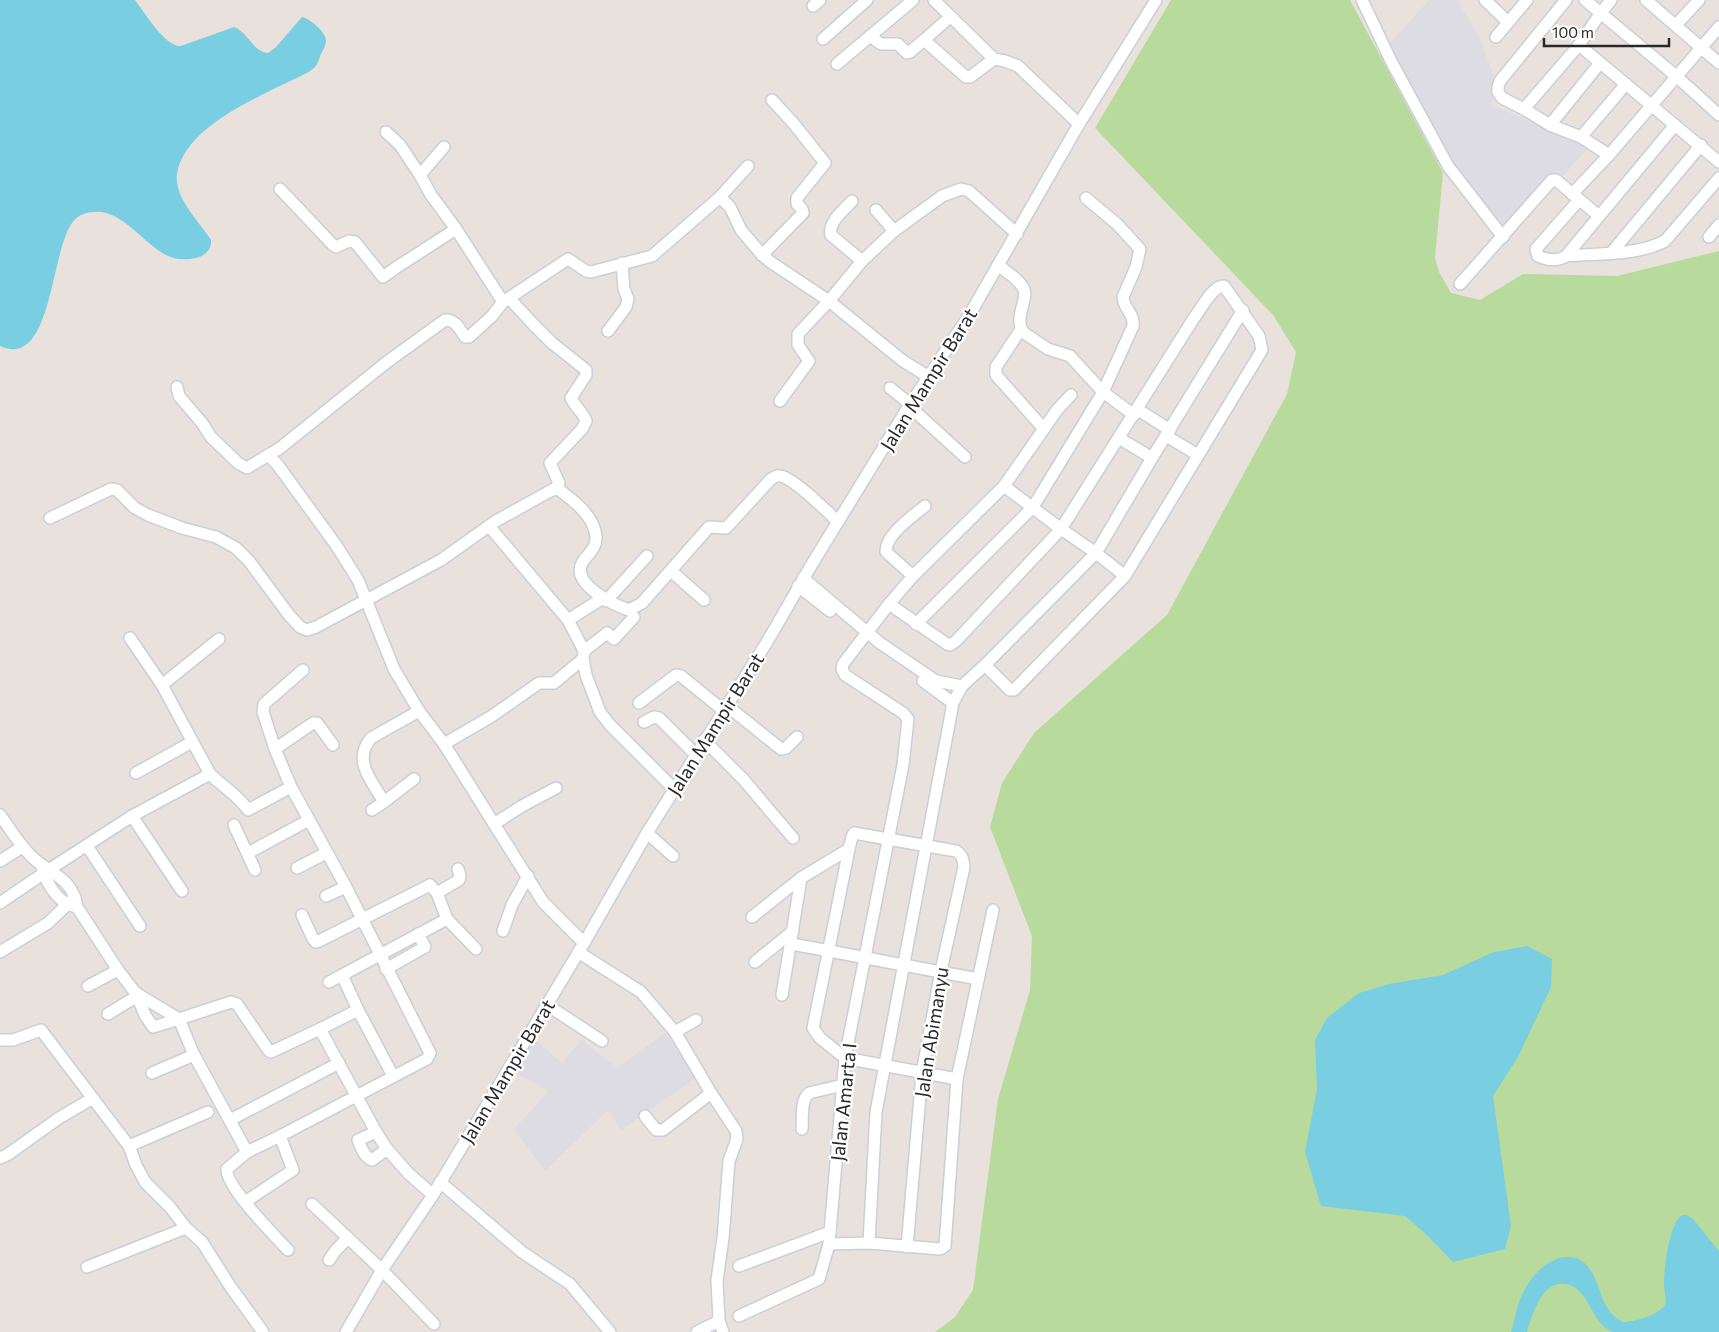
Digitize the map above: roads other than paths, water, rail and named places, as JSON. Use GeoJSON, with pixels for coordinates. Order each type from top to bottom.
{"type":"FeatureCollection","features":[{"type":"Feature","properties":{"kind":"street"},"geometry":{"type":"LineString","coordinates":[[823,39],[867,0]]}},
{"type":"Feature","properties":{"kind":"street"},"geometry":{"type":"LineString","coordinates":[[837,64],[913,0]]}},
{"type":"Feature","properties":{"kind":"street"},"geometry":{"type":"LineString","coordinates":[[934,0],[950,18],[994,59],[1018,66],[1082,120]]}},
{"type":"Feature","properties":{"kind":"street","name":"Jalan Mampir Barat"},"geometry":{"type":"LineString","coordinates":[[346,1332],[382,1270],[433,1195],[695,754],[767,642],[801,582],[910,405],[970,314],[1082,120],[1156,0]]}},
{"type":"Feature","properties":{"kind":"street"},"geometry":{"type":"LineString","coordinates":[[1362,0],[1391,61],[1448,166],[1503,236]]}},
{"type":"Feature","properties":{"kind":"street"},"geometry":{"type":"LineString","coordinates":[[1485,0],[1508,22]]}},
{"type":"Feature","properties":{"kind":"street"},"geometry":{"type":"LineString","coordinates":[[1496,37],[1528,0]]}},
{"type":"Feature","properties":{"kind":"street"},"geometry":{"type":"LineString","coordinates":[[1566,0],[1500,81],[1498,92],[1502,98],[1550,125],[1581,137],[1608,155]]}},
{"type":"Feature","properties":{"kind":"street"},"geometry":{"type":"LineString","coordinates":[[1585,0],[1676,76],[1719,115]]}},
{"type":"Feature","properties":{"kind":"street"},"geometry":{"type":"LineString","coordinates":[[1524,109],[1579,45],[1611,0]]}},
{"type":"Feature","properties":{"kind":"street"},"geometry":{"type":"LineString","coordinates":[[1676,25],[1699,0]]}},
{"type":"Feature","properties":{"kind":"street"},"geometry":{"type":"LineString","coordinates":[[1650,1],[1719,62]]}},
{"type":"Feature","properties":{"kind":"street"},"geometry":{"type":"LineString","coordinates":[[870,36],[881,44],[898,44],[907,53],[950,18]]}},
{"type":"Feature","properties":{"kind":"street"},"geometry":{"type":"LineString","coordinates":[[1675,125],[1566,256],[1561,259],[1546,259],[1538,256],[1536,249],[1608,155],[1719,27]]}},
{"type":"Feature","properties":{"kind":"street"},"geometry":{"type":"LineString","coordinates":[[924,40],[966,77],[970,77],[994,59]]}},
{"type":"Feature","properties":{"kind":"street"},"geometry":{"type":"LineString","coordinates":[[1579,45],[1701,145],[1719,162]]}},
{"type":"Feature","properties":{"kind":"street"},"geometry":{"type":"LineString","coordinates":[[1550,125],[1600,63]]}},
{"type":"Feature","properties":{"kind":"street"},"geometry":{"type":"LineString","coordinates":[[1581,137],[1626,84]]}},
{"type":"Feature","properties":{"kind":"street"},"geometry":{"type":"LineString","coordinates":[[762,255],[803,213],[797,204],[797,198],[825,163],[772,100]]}},
{"type":"Feature","properties":{"kind":"street"},"geometry":{"type":"LineString","coordinates":[[50,518],[111,489],[117,490],[135,508],[148,515],[182,528],[216,537],[236,548],[267,584],[289,615],[300,627],[307,630],[316,627],[441,560],[489,526],[555,489],[559,483],[550,463],[582,429],[586,421],[572,398],[586,375],[586,370],[506,300],[431,195],[400,145],[386,132]]}},
{"type":"Feature","properties":{"kind":"street"},"geometry":{"type":"LineString","coordinates":[[1612,252],[1701,145]]}},
{"type":"Feature","properties":{"kind":"street"},"geometry":{"type":"LineString","coordinates":[[420,176],[444,147]]}},
{"type":"Feature","properties":{"kind":"street"},"geometry":{"type":"LineString","coordinates":[[177,387],[179,396],[202,423],[211,437],[242,467],[247,468],[280,448],[387,362],[445,320],[455,322],[465,337],[469,337],[506,300],[568,259],[586,271],[591,272],[652,256],[720,197],[748,166]]}},
{"type":"Feature","properties":{"kind":"street"},"geometry":{"type":"LineString","coordinates":[[1566,256],[1642,250],[1665,241],[1719,178]]}},
{"type":"Feature","properties":{"kind":"street"},"geometry":{"type":"LineString","coordinates":[[1460,284],[1552,180],[1556,180],[1599,216]]}},
{"type":"Feature","properties":{"kind":"street"},"geometry":{"type":"LineString","coordinates":[[280,189],[336,247],[349,241],[355,242],[383,277],[456,229]]}},
{"type":"Feature","properties":{"kind":"street"},"geometry":{"type":"LineString","coordinates":[[780,401],[808,361],[798,345],[798,334],[829,301],[862,261],[894,231],[942,196],[961,189],[969,192],[1017,234]]}},
{"type":"Feature","properties":{"kind":"street"},"geometry":{"type":"LineString","coordinates":[[720,197],[730,207],[741,230],[762,255],[829,301],[903,361],[930,377]]}},
{"type":"Feature","properties":{"kind":"street"},"geometry":{"type":"LineString","coordinates":[[916,624],[1033,507],[1103,392],[1133,326],[1133,317],[1122,301],[1122,297],[1136,268],[1140,249],[1117,224],[1086,198]]}},
{"type":"Feature","properties":{"kind":"street"},"geometry":{"type":"LineString","coordinates":[[852,201],[833,223],[830,230],[831,236],[862,261]]}},
{"type":"Feature","properties":{"kind":"street"},"geometry":{"type":"LineString","coordinates":[[876,210],[894,231]]}},
{"type":"Feature","properties":{"kind":"street"},"geometry":{"type":"LineString","coordinates":[[1709,237],[1719,225]]}},
{"type":"Feature","properties":{"kind":"street"},"geometry":{"type":"LineString","coordinates":[[608,331],[626,307],[628,299],[624,289],[622,263]]}},
{"type":"Feature","properties":{"kind":"street"},"geometry":{"type":"LineString","coordinates":[[998,264],[1020,283],[1025,292],[1020,318],[1021,329],[996,367],[996,375],[1044,429]]}},
{"type":"Feature","properties":{"kind":"street"},"geometry":{"type":"LineString","coordinates":[[889,604],[947,644],[953,644],[1061,529],[1194,318],[1215,289],[1224,286],[1243,310],[1259,336],[1262,350],[1125,576],[1014,690],[1010,690],[985,665]]}},
{"type":"Feature","properties":{"kind":"street"},"geometry":{"type":"LineString","coordinates":[[870,1243],[876,1112],[954,703],[962,686],[1096,552],[1243,310]]}},
{"type":"Feature","properties":{"kind":"street"},"geometry":{"type":"LineString","coordinates":[[1021,329],[1048,349],[1070,356],[1103,392],[1168,433],[1198,455]]}},
{"type":"Feature","properties":{"kind":"street"},"geometry":{"type":"LineString","coordinates":[[890,388],[965,457]]}},
{"type":"Feature","properties":{"kind":"street"},"geometry":{"type":"LineString","coordinates":[[864,637],[913,576],[1004,486],[1044,429],[1071,395]]}},
{"type":"Feature","properties":{"kind":"street"},"geometry":{"type":"LineString","coordinates":[[1119,438],[1152,458]]}},
{"type":"Feature","properties":{"kind":"street"},"geometry":{"type":"LineString","coordinates":[[268,455],[277,464],[336,545],[358,580],[394,669],[419,711],[444,744],[528,876],[542,902],[581,948],[641,992],[675,1032],[711,1093],[733,1125],[737,1139],[729,1160],[723,1238],[717,1280],[721,1327],[698,1332]]}},
{"type":"Feature","properties":{"kind":"street"},"geometry":{"type":"LineString","coordinates":[[555,489],[558,489],[575,502],[593,526],[596,538],[592,552],[583,562],[580,570],[581,578],[605,600],[629,610],[642,603],[709,527],[726,528],[770,480],[776,476],[782,476],[796,485],[838,522]]}},
{"type":"Feature","properties":{"kind":"street"},"geometry":{"type":"LineString","coordinates":[[1004,486],[1061,529],[1096,552],[1125,576]]}},
{"type":"Feature","properties":{"kind":"street"},"geometry":{"type":"LineString","coordinates":[[913,576],[886,552],[886,546],[887,542],[900,528],[925,506]]}},
{"type":"Feature","properties":{"kind":"street"},"geometry":{"type":"LineString","coordinates":[[489,526],[568,620],[584,655],[586,674],[600,712],[610,725],[674,789]]}},
{"type":"Feature","properties":{"kind":"street"},"geometry":{"type":"LineString","coordinates":[[568,620],[605,600],[647,556]]}},
{"type":"Feature","properties":{"kind":"street"},"geometry":{"type":"LineString","coordinates":[[671,571],[704,600]]}},
{"type":"Feature","properties":{"kind":"street"},"geometry":{"type":"LineString","coordinates":[[801,582],[864,637],[935,685],[954,703]]}},
{"type":"Feature","properties":{"kind":"street"},"geometry":{"type":"LineString","coordinates":[[444,744],[492,716],[539,683],[554,683],[607,633],[614,639],[634,617]]}},
{"type":"Feature","properties":{"kind":"street","name":"Jalan Amarta I"},"geometry":{"type":"LineString","coordinates":[[739,1316],[819,1279],[830,1238],[845,1058],[903,765],[908,719],[903,713],[845,675],[842,669],[843,664],[864,637]]}},
{"type":"Feature","properties":{"kind":"street"},"geometry":{"type":"LineString","coordinates":[[130,638],[162,685],[210,774],[221,786],[240,798],[248,810],[291,787]]}},
{"type":"Feature","properties":{"kind":"street"},"geometry":{"type":"LineString","coordinates":[[162,685],[219,639]]}},
{"type":"Feature","properties":{"kind":"street"},"geometry":{"type":"LineString","coordinates":[[288,1250],[245,1202],[227,1169],[247,1152],[426,1059],[430,1053],[346,887],[291,787],[263,712],[264,704],[303,670]]}},
{"type":"Feature","properties":{"kind":"street"},"geometry":{"type":"LineString","coordinates":[[639,703],[676,675],[681,676],[781,749],[786,748],[797,737]]}},
{"type":"Feature","properties":{"kind":"street"},"geometry":{"type":"LineString","coordinates":[[935,685],[962,686]]}},
{"type":"Feature","properties":{"kind":"street"},"geometry":{"type":"LineString","coordinates":[[384,802],[363,765],[362,754],[371,738],[419,711]]}},
{"type":"Feature","properties":{"kind":"street"},"geometry":{"type":"LineString","coordinates":[[644,722],[654,717],[658,718],[695,754]]}},
{"type":"Feature","properties":{"kind":"street"},"geometry":{"type":"LineString","coordinates":[[275,748],[313,723],[317,723],[333,745]]}},
{"type":"Feature","properties":{"kind":"street"},"geometry":{"type":"LineString","coordinates":[[704,740],[743,779],[793,838]]}},
{"type":"Feature","properties":{"kind":"street"},"geometry":{"type":"LineString","coordinates":[[136,773],[192,742]]}},
{"type":"Feature","properties":{"kind":"street"},"geometry":{"type":"LineString","coordinates":[[0,903],[45,869],[87,846],[132,816],[210,774]]}},
{"type":"Feature","properties":{"kind":"street"},"geometry":{"type":"LineString","coordinates":[[372,810],[414,779]]}},
{"type":"Feature","properties":{"kind":"street"},"geometry":{"type":"LineString","coordinates":[[494,824],[522,806],[556,788]]}},
{"type":"Feature","properties":{"kind":"street"},"geometry":{"type":"LineString","coordinates":[[0,816],[22,847],[45,869],[64,880],[73,903],[118,970],[138,995],[145,1015],[153,1027],[231,1002],[240,1007],[271,1052],[358,1010]]}},
{"type":"Feature","properties":{"kind":"street"},"geometry":{"type":"LineString","coordinates":[[132,816],[182,892]]}},
{"type":"Feature","properties":{"kind":"street"},"geometry":{"type":"LineString","coordinates":[[248,853],[309,820]]}},
{"type":"Feature","properties":{"kind":"street"},"geometry":{"type":"LineString","coordinates":[[234,825],[255,870]]}},
{"type":"Feature","properties":{"kind":"street"},"geometry":{"type":"LineString","coordinates":[[647,833],[673,856]]}},
{"type":"Feature","properties":{"kind":"street"},"geometry":{"type":"LineString","coordinates":[[928,845],[854,834],[852,837],[814,1028],[820,1038],[845,1058],[957,1079]]}},
{"type":"Feature","properties":{"kind":"street","name":"Jalan Abimanyu"},"geometry":{"type":"LineString","coordinates":[[907,1247],[922,1073],[941,971],[964,867],[961,854],[956,851],[928,845]]}},
{"type":"Feature","properties":{"kind":"street"},"geometry":{"type":"LineString","coordinates":[[87,846],[140,926]]}},
{"type":"Feature","properties":{"kind":"street"},"geometry":{"type":"LineString","coordinates":[[0,860],[22,847]]}},
{"type":"Feature","properties":{"kind":"street"},"geometry":{"type":"LineString","coordinates":[[752,917],[801,878],[849,849]]}},
{"type":"Feature","properties":{"kind":"street"},"geometry":{"type":"LineString","coordinates":[[297,868],[326,853]]}},
{"type":"Feature","properties":{"kind":"street"},"geometry":{"type":"LineString","coordinates":[[437,892],[458,880],[460,876],[458,868]]}},
{"type":"Feature","properties":{"kind":"street"},"geometry":{"type":"LineString","coordinates":[[503,931],[512,905],[528,876]]}},
{"type":"Feature","properties":{"kind":"street"},"geometry":{"type":"LineString","coordinates":[[782,995],[792,944],[801,878]]}},
{"type":"Feature","properties":{"kind":"street"},"geometry":{"type":"LineString","coordinates":[[302,915],[313,939],[317,942],[430,885],[437,892],[447,919],[476,949]]}},
{"type":"Feature","properties":{"kind":"street"},"geometry":{"type":"LineString","coordinates":[[326,896],[346,887]]}},
{"type":"Feature","properties":{"kind":"street"},"geometry":{"type":"LineString","coordinates":[[0,952],[48,923],[73,903]]}},
{"type":"Feature","properties":{"kind":"street"},"geometry":{"type":"LineString","coordinates":[[739,1266],[830,1238],[907,1247],[940,1249],[945,1246],[957,1079],[993,910]]}},
{"type":"Feature","properties":{"kind":"street"},"geometry":{"type":"LineString","coordinates":[[329,982],[447,919]]}},
{"type":"Feature","properties":{"kind":"street"},"geometry":{"type":"LineString","coordinates":[[755,962],[793,931]]}},
{"type":"Feature","properties":{"kind":"street"},"geometry":{"type":"LineString","coordinates":[[386,969],[425,947],[418,934]]}},
{"type":"Feature","properties":{"kind":"street"},"geometry":{"type":"LineString","coordinates":[[792,944],[978,979]]}},
{"type":"Feature","properties":{"kind":"street"},"geometry":{"type":"LineString","coordinates":[[88,986],[118,970]]}},
{"type":"Feature","properties":{"kind":"street"},"geometry":{"type":"LineString","coordinates":[[342,975],[393,1076]]}},
{"type":"Feature","properties":{"kind":"street"},"geometry":{"type":"LineString","coordinates":[[108,1014],[138,995]]}},
{"type":"Feature","properties":{"kind":"street"},"geometry":{"type":"LineString","coordinates":[[138,995],[179,1019],[194,1055],[247,1152]]}},
{"type":"Feature","properties":{"kind":"street"},"geometry":{"type":"LineString","coordinates":[[547,1004],[602,1041]]}},
{"type":"Feature","properties":{"kind":"street"},"geometry":{"type":"LineString","coordinates":[[675,1032],[696,1020]]}},
{"type":"Feature","properties":{"kind":"street"},"geometry":{"type":"LineString","coordinates":[[320,1029],[387,1149],[409,1174],[433,1195]]}},
{"type":"Feature","properties":{"kind":"street"},"geometry":{"type":"LineString","coordinates":[[0,1040],[13,1040],[41,1030],[129,1146],[145,1182],[170,1207],[186,1228],[202,1242],[230,1286],[263,1332]]}},
{"type":"Feature","properties":{"kind":"street"},"geometry":{"type":"LineString","coordinates":[[152,1073],[194,1055]]}},
{"type":"Feature","properties":{"kind":"street"},"geometry":{"type":"LineString","coordinates":[[230,1120],[339,1063]]}},
{"type":"Feature","properties":{"kind":"street"},"geometry":{"type":"LineString","coordinates":[[802,1129],[803,1100],[806,1096],[809,1093],[843,1085]]}},
{"type":"Feature","properties":{"kind":"street"},"geometry":{"type":"LineString","coordinates":[[645,1116],[656,1130],[663,1130],[711,1093]]}},
{"type":"Feature","properties":{"kind":"street"},"geometry":{"type":"LineString","coordinates":[[0,1158],[59,1118],[93,1098]]}},
{"type":"Feature","properties":{"kind":"street"},"geometry":{"type":"LineString","coordinates":[[129,1146],[208,1112]]}},
{"type":"Feature","properties":{"kind":"street"},"geometry":{"type":"LineString","coordinates":[[376,1132],[358,1140],[365,1155],[372,1160],[387,1149]]}},
{"type":"Feature","properties":{"kind":"street"},"geometry":{"type":"LineString","coordinates":[[245,1202],[294,1170],[280,1136]]}},
{"type":"Feature","properties":{"kind":"street"},"geometry":{"type":"LineString","coordinates":[[440,1182],[522,1252],[570,1284],[610,1332]]}},
{"type":"Feature","properties":{"kind":"street"},"geometry":{"type":"LineString","coordinates":[[312,1204],[382,1270],[434,1324]]}},
{"type":"Feature","properties":{"kind":"street"},"geometry":{"type":"LineString","coordinates":[[88,1267],[186,1228]]}},
{"type":"Feature","properties":{"kind":"street"},"geometry":{"type":"LineString","coordinates":[[328,1260],[348,1238]]}},
{"type":"Feature","properties":{"kind":"water"},"geometry":{"type":"Polygon","coordinates":[[[0,0],[135,0],[168,41],[181,46],[234,27],[243,33],[254,46],[268,53],[276,47],[302,17],[317,26],[326,40],[326,44],[314,68],[239,107],[222,118],[192,143],[182,158],[177,174],[179,192],[188,209],[211,240],[207,252],[194,258],[172,258],[156,249],[117,217],[106,213],[94,212],[81,215],[70,226],[42,320],[32,338],[19,348],[0,346],[0,0]]]}},
{"type":"Feature","properties":{"kind":"water"},"geometry":{"type":"Polygon","coordinates":[[[1527,946],[1552,959],[1551,987],[1518,1057],[1493,1096],[1511,1226],[1505,1249],[1453,1262],[1427,1235],[1405,1216],[1321,1206],[1305,1152],[1317,1089],[1315,1040],[1327,1018],[1359,993],[1389,984],[1443,975],[1494,952],[1527,946]]]}},
{"type":"Feature","properties":{"kind":"water"},"geometry":{"type":"Polygon","coordinates":[[[1682,1215],[1687,1215],[1693,1219],[1719,1251],[1719,1332],[1613,1332],[1602,1325],[1585,1298],[1576,1288],[1565,1284],[1557,1284],[1550,1287],[1539,1300],[1527,1332],[1511,1332],[1519,1302],[1526,1287],[1544,1266],[1560,1258],[1574,1258],[1586,1265],[1597,1282],[1604,1303],[1614,1316],[1622,1322],[1640,1319],[1659,1311],[1666,1303],[1664,1276],[1668,1246],[1677,1220],[1682,1215]]]}}]}
